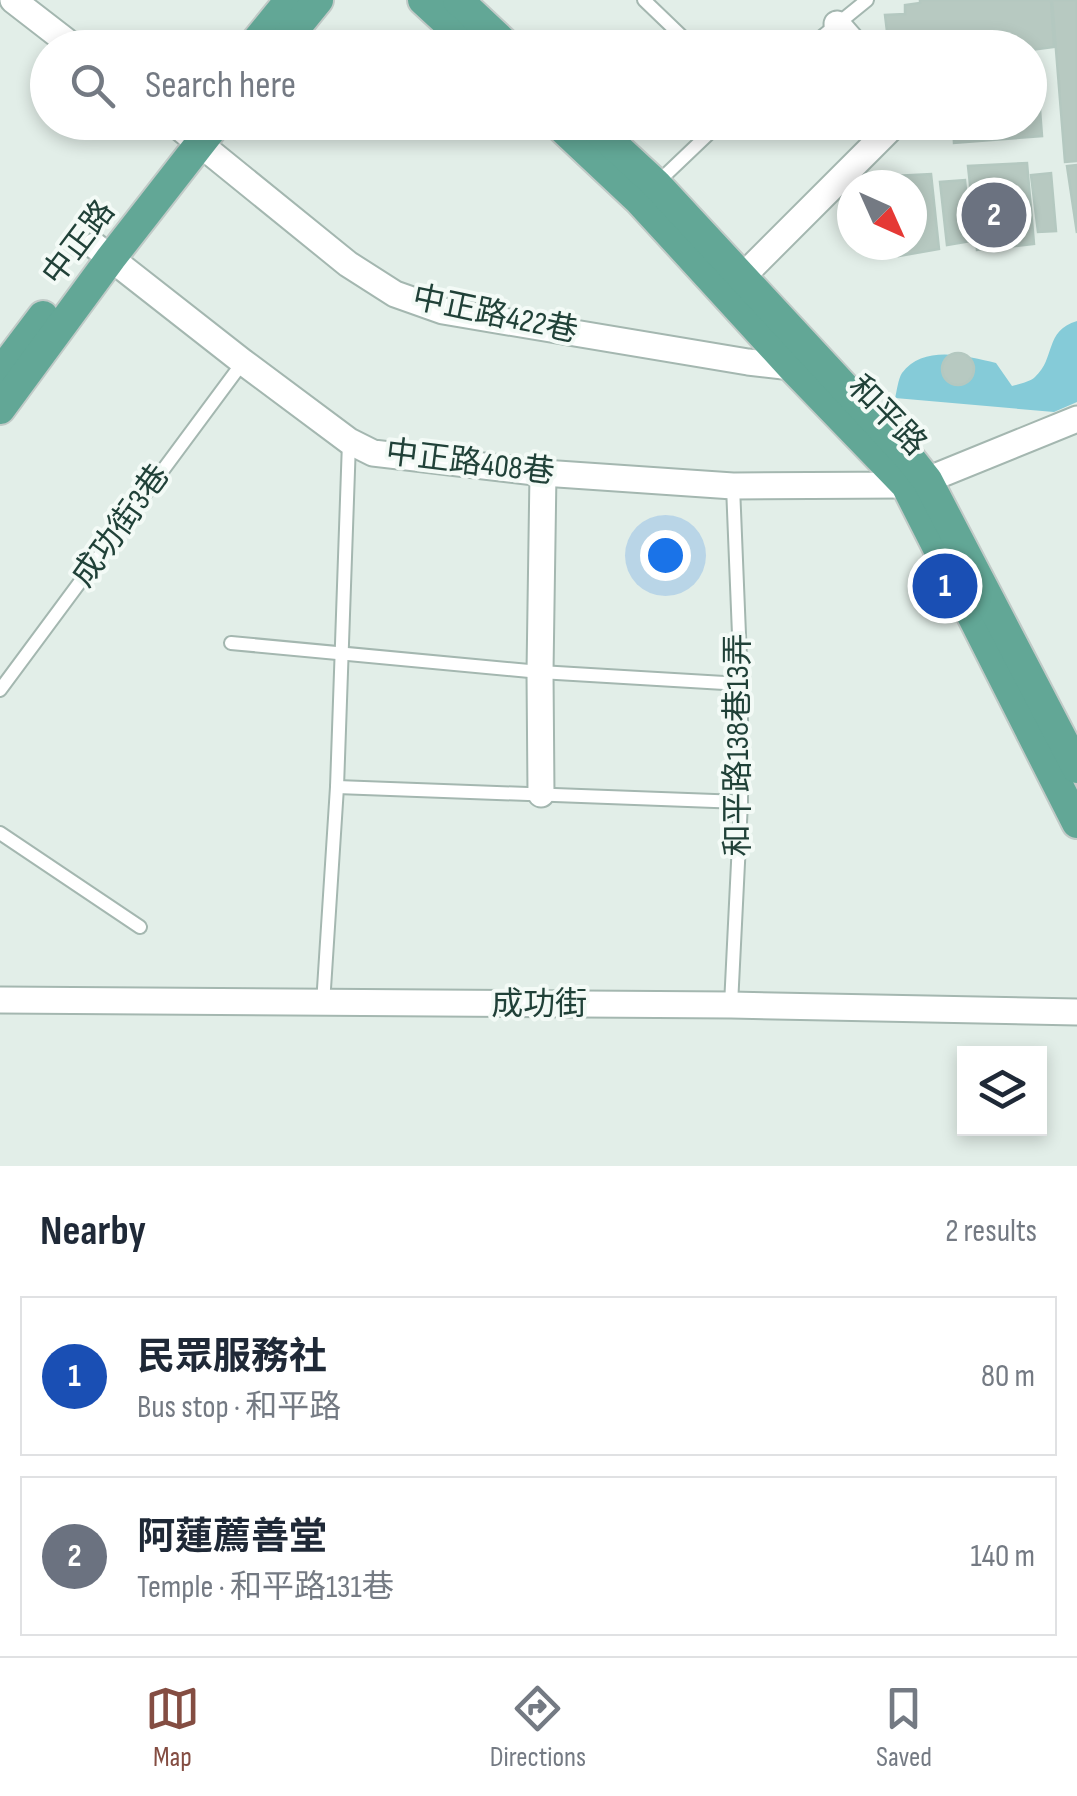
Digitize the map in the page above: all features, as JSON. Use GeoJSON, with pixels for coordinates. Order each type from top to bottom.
{"type":"FeatureCollection","features":[{"type":"Feature","properties":{"kind":"main road"},"geometry":{"type":"LineString","coordinates":[[266,30],[290,0]]}},
{"type":"Feature","properties":{"kind":"main road"},"geometry":{"type":"LineString","coordinates":[[294,30],[318,0]]}},
{"type":"Feature","properties":{"kind":"main road"},"geometry":{"type":"LineString","coordinates":[[423,0],[455,30]]}},
{"type":"Feature","properties":{"kind":"main road"},"geometry":{"type":"LineString","coordinates":[[458,0],[490,30]]}},
{"type":"Feature","properties":{"kind":"main road","name":"中正路"},"geometry":{"type":"LineString","coordinates":[[0,409],[103,252],[184,140]]}},
{"type":"Feature","properties":{"kind":"main road","name":"和平路"},"geometry":{"type":"LineString","coordinates":[[580,140],[648,192],[742,277],[908,456],[916,483],[1077,823]]}},
{"type":"Feature","properties":{"kind":"main road","name":"和平路"},"geometry":{"type":"LineString","coordinates":[[605,140],[792,367],[916,483],[1077,768]]}},
{"type":"Feature","properties":{"kind":"main road","name":"中正路"},"geometry":{"type":"LineString","coordinates":[[0,372],[103,252]]}},
{"type":"Feature","properties":{"kind":"street"},"geometry":{"type":"LineString","coordinates":[[13,0],[52,30]]}},
{"type":"Feature","properties":{"kind":"street"},"geometry":{"type":"LineString","coordinates":[[837,24],[842,30]]}},
{"type":"Feature","properties":{"kind":"street","name":"中正路422巷"},"geometry":{"type":"LineString","coordinates":[[204,140],[280,212],[395,294],[443,311],[792,367]]}},
{"type":"Feature","properties":{"kind":"street"},"geometry":{"type":"LineString","coordinates":[[742,277],[878,140]]}},
{"type":"Feature","properties":{"kind":"street","name":"中正路408巷"},"geometry":{"type":"LineString","coordinates":[[103,252],[243,362],[349,441],[372,453],[542,473],[733,486],[916,483]]}},
{"type":"Feature","properties":{"kind":"street"},"geometry":{"type":"LineString","coordinates":[[916,483],[1077,419]]}},
{"type":"Feature","properties":{"kind":"street"},"geometry":{"type":"LineString","coordinates":[[541,794],[542,473]]}},
{"type":"Feature","properties":{"kind":"street","name":"成功街"},"geometry":{"type":"LineString","coordinates":[[0,1000],[731,1005],[1077,1012]]}},
{"type":"Feature","properties":{"kind":"lane"},"geometry":{"type":"LineString","coordinates":[[644,0],[675,30]]}},
{"type":"Feature","properties":{"kind":"lane"},"geometry":{"type":"LineString","coordinates":[[830,30],[867,0]]}},
{"type":"Feature","properties":{"kind":"lane"},"geometry":{"type":"LineString","coordinates":[[648,192],[701,140]]}},
{"type":"Feature","properties":{"kind":"lane","name":"成功街3巷"},"geometry":{"type":"LineString","coordinates":[[0,690],[243,362]]}},
{"type":"Feature","properties":{"kind":"lane"},"geometry":{"type":"LineString","coordinates":[[324,1004],[349,441]]}},
{"type":"Feature","properties":{"kind":"lane","name":"和平路138巷13弄"},"geometry":{"type":"LineString","coordinates":[[731,1005],[741,802],[733,486]]}},
{"type":"Feature","properties":{"kind":"lane"},"geometry":{"type":"LineString","coordinates":[[231,643],[540,672],[741,684]]}},
{"type":"Feature","properties":{"kind":"lane"},"geometry":{"type":"LineString","coordinates":[[336,787],[741,802]]}},
{"type":"Feature","properties":{"kind":"lane"},"geometry":{"type":"LineString","coordinates":[[0,834],[140,927]]}},
{"type":"Feature","properties":{"kind":"water"},"geometry":{"type":"Polygon","coordinates":[[[1077,321],[1077,402],[1054,412],[895,398],[902,373],[921,358],[933,355],[959,355],[996,363],[1012,386],[1027,382],[1041,370],[1059,331],[1077,321]]]}},
{"type":"Feature","properties":{"kind":"building"},"geometry":{"type":"Polygon","coordinates":[[[1051,0],[1054,47],[1047,48],[1047,30],[887,30],[885,15],[905,14],[905,5],[1051,0]]]}},
{"type":"Feature","properties":{"kind":"building"},"geometry":{"type":"Polygon","coordinates":[[[1052,0],[1077,0],[1077,161],[1065,162],[1052,0]]]}},
{"type":"Feature","properties":{"kind":"building"},"geometry":{"type":"Polygon","coordinates":[[[1027,163],[1034,244],[977,250],[968,166],[1027,163]]]}},
{"type":"Feature","properties":{"kind":"building"},"geometry":{"type":"Polygon","coordinates":[[[1077,165],[1077,233],[1067,166],[1077,165]]]}},
{"type":"Feature","properties":{"kind":"building"},"geometry":{"type":"Polygon","coordinates":[[[1051,173],[1056,231],[1038,232],[1031,175],[1051,173]]]}},
{"type":"Feature","properties":{"kind":"building"},"geometry":{"type":"Polygon","coordinates":[[[927,174],[931,174],[939,249],[927,251],[927,174]]]}},
{"type":"Feature","properties":{"kind":"building"},"geometry":{"type":"Polygon","coordinates":[[[965,180],[971,241],[947,245],[940,182],[965,180]]]}},
{"type":"Feature","properties":{"kind":"building"},"geometry":{"type":"Polygon","coordinates":[[[958,353],[969,358],[974,369],[969,380],[958,385],[947,380],[942,369],[947,358],[958,353]]]}},
{"type":"Feature","properties":{"kind":"place","name":"阿蓮薦善堂"},"geometry":{"type":"Point","coordinates":[994,215]}},
{"type":"Feature","properties":{"kind":"place","name":"民眾服務社"},"geometry":{"type":"Point","coordinates":[945,586]}}]}
